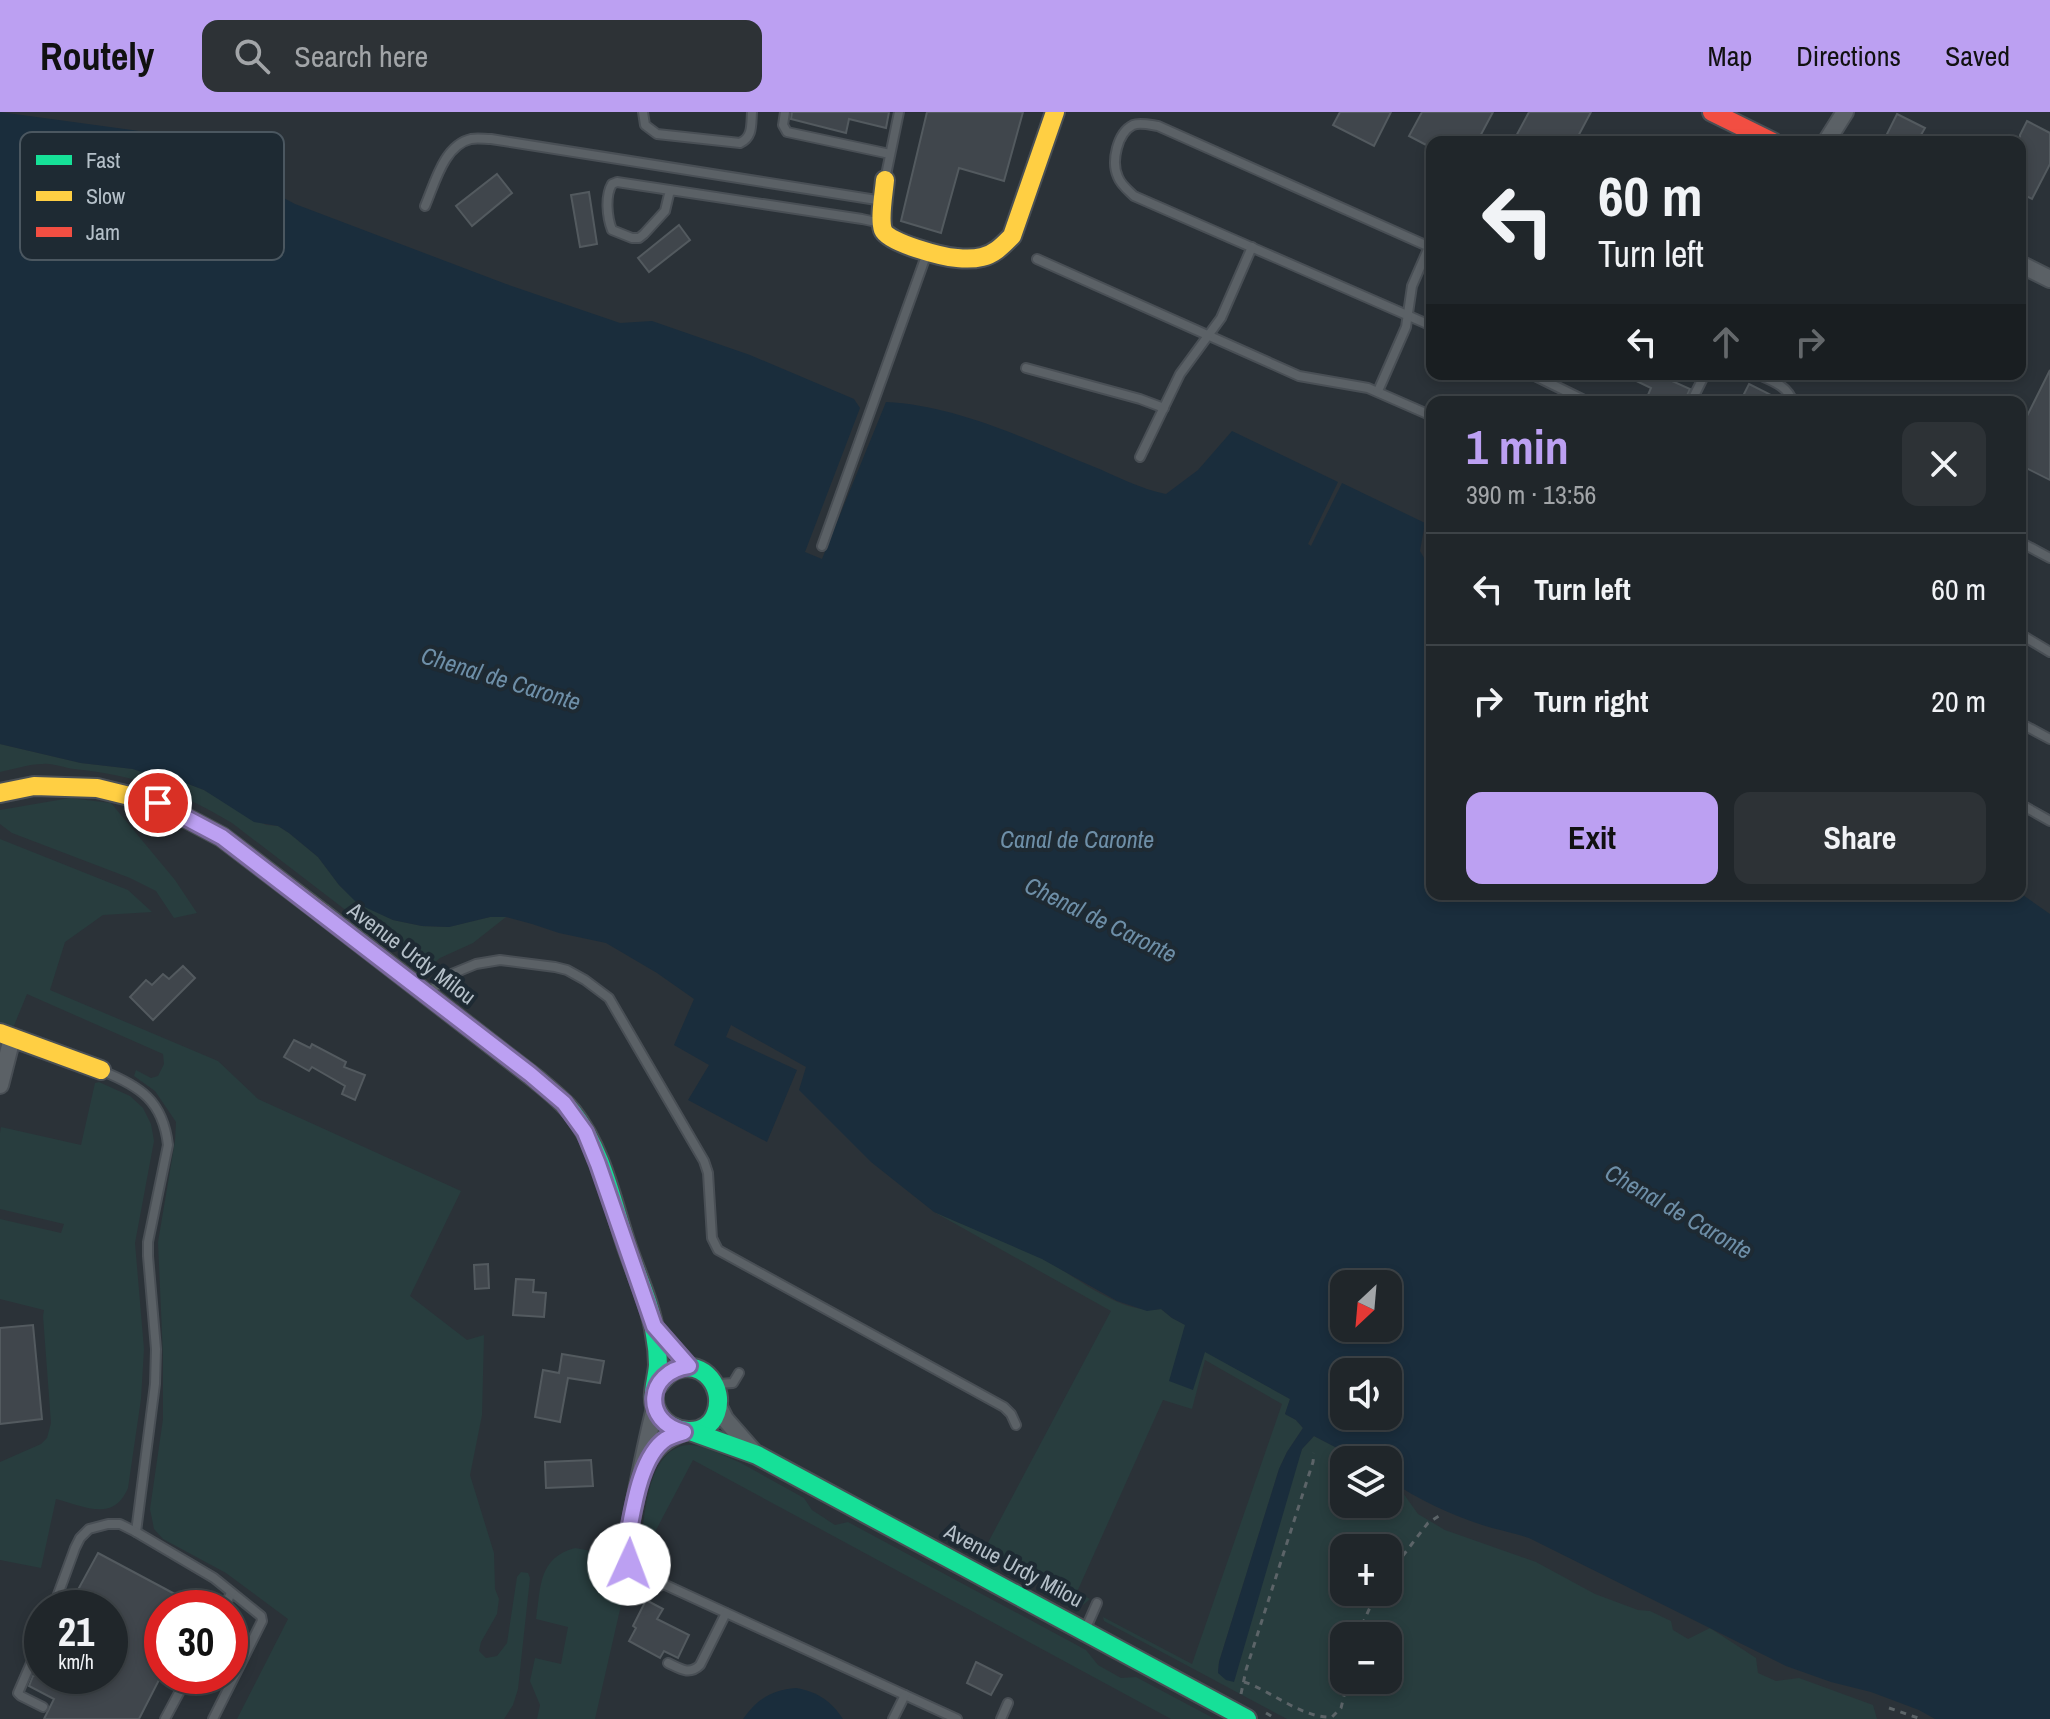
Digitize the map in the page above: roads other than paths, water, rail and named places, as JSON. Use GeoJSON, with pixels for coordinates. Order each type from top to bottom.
{"type":"FeatureCollection","features":[{"type":"Feature","properties":{"kind":"street"},"geometry":{"type":"LineString","coordinates":[[885,180],[882,229],[886,235],[967,260],[993,254],[1004,247],[1012,236],[1055,112]]}},
{"type":"Feature","properties":{"kind":"street"},"geometry":{"type":"LineString","coordinates":[[1712,112],[1761,136]]}},
{"type":"Feature","properties":{"kind":"street"},"geometry":{"type":"LineString","coordinates":[[1830,136],[1845,112]]}},
{"type":"Feature","properties":{"kind":"street"},"geometry":{"type":"LineString","coordinates":[[2026,267],[2050,279]]}},
{"type":"Feature","properties":{"kind":"street","name":"Avenue Urdy Milou"},"geometry":{"type":"LineString","coordinates":[[0,793],[34,786],[97,788],[158,803],[222,837],[530,1074],[573,1113],[585,1132],[598,1164],[654,1326],[658,1362],[655,1389]]}},
{"type":"Feature","properties":{"kind":"street"},"geometry":{"type":"LineString","coordinates":[[0,1085],[6,1036],[101,1070]]}},
{"type":"Feature","properties":{"kind":"street","name":"Avenue Urdy Milou"},"geometry":{"type":"LineString","coordinates":[[654,1326],[689,1366]]}},
{"type":"Feature","properties":{"kind":"street"},"geometry":{"type":"LineString","coordinates":[[642,1471],[667,1438],[710,1423],[716,1416],[719,1393],[712,1378],[703,1371],[689,1366],[671,1371],[660,1379],[655,1389],[655,1408],[625,1551],[626,1559],[634,1569],[659,1582]]}},
{"type":"Feature","properties":{"kind":"street","name":"Avenue Urdy Milou"},"geometry":{"type":"LineString","coordinates":[[719,1407],[757,1455]]}},
{"type":"Feature","properties":{"kind":"street"},"geometry":{"type":"LineString","coordinates":[[655,1408],[663,1422],[673,1429],[688,1432]]}},
{"type":"Feature","properties":{"kind":"street","name":"Avenue Urdy Milou"},"geometry":{"type":"LineString","coordinates":[[688,1432],[757,1455],[1249,1715]]}},
{"type":"Feature","properties":{"kind":"lane"},"geometry":{"type":"LineString","coordinates":[[643,112],[645,125],[657,134],[740,143],[751,133],[752,112]]}},
{"type":"Feature","properties":{"kind":"lane"},"geometry":{"type":"LineString","coordinates":[[785,112],[783,125],[787,132],[890,154]]}},
{"type":"Feature","properties":{"kind":"lane"},"geometry":{"type":"LineString","coordinates":[[885,180],[899,112]]}},
{"type":"Feature","properties":{"kind":"lane"},"geometry":{"type":"LineString","coordinates":[[1426,245],[1158,126],[1133,125],[1124,134],[1116,151],[1114,166],[1119,181],[1134,196],[1426,323]]}},
{"type":"Feature","properties":{"kind":"lane"},"geometry":{"type":"LineString","coordinates":[[425,206],[446,160],[457,146],[472,139],[491,139],[883,201]]}},
{"type":"Feature","properties":{"kind":"lane"},"geometry":{"type":"LineString","coordinates":[[670,190],[665,211],[639,238],[612,230],[607,194],[612,184],[617,182],[670,190],[882,223]]}},
{"type":"Feature","properties":{"kind":"lane"},"geometry":{"type":"LineString","coordinates":[[1140,457],[1187,364],[1221,318],[1252,247]]}},
{"type":"Feature","properties":{"kind":"lane"},"geometry":{"type":"LineString","coordinates":[[822,546],[928,250]]}},
{"type":"Feature","properties":{"kind":"lane"},"geometry":{"type":"LineString","coordinates":[[1378,391],[1406,327],[1412,286],[1426,257]]}},
{"type":"Feature","properties":{"kind":"lane"},"geometry":{"type":"LineString","coordinates":[[1037,259],[1299,376],[1378,391],[1426,413]]}},
{"type":"Feature","properties":{"kind":"lane"},"geometry":{"type":"LineString","coordinates":[[1026,368],[1164,408]]}},
{"type":"Feature","properties":{"kind":"lane"},"geometry":{"type":"LineString","coordinates":[[1543,380],[1576,396]]}},
{"type":"Feature","properties":{"kind":"lane"},"geometry":{"type":"LineString","coordinates":[[1770,380],[1782,386],[1791,396]]}},
{"type":"Feature","properties":{"kind":"lane"},"geometry":{"type":"LineString","coordinates":[[2026,545],[2050,558]]}},
{"type":"Feature","properties":{"kind":"lane"},"geometry":{"type":"LineString","coordinates":[[2026,638],[2050,652]]}},
{"type":"Feature","properties":{"kind":"lane"},"geometry":{"type":"LineString","coordinates":[[2026,726],[2050,739]]}},
{"type":"Feature","properties":{"kind":"lane"},"geometry":{"type":"LineString","coordinates":[[2026,807],[2050,821]]}},
{"type":"Feature","properties":{"kind":"lane"},"geometry":{"type":"LineString","coordinates":[[428,995],[442,978],[476,964],[500,960],[567,970],[602,992],[609,998],[704,1161],[708,1173],[712,1238],[718,1250],[1004,1407],[1016,1425]]}},
{"type":"Feature","properties":{"kind":"lane"},"geometry":{"type":"LineString","coordinates":[[101,1070],[125,1080],[150,1098],[166,1129],[168,1145],[148,1242],[156,1349],[155,1384],[136,1532]]}},
{"type":"Feature","properties":{"kind":"lane"},"geometry":{"type":"LineString","coordinates":[[715,1384],[733,1383],[739,1373]]}},
{"type":"Feature","properties":{"kind":"lane"},"geometry":{"type":"LineString","coordinates":[[60,1590],[80,1538],[89,1529],[120,1524],[214,1578],[228,1590]]}},
{"type":"Feature","properties":{"kind":"lane"},"geometry":{"type":"LineString","coordinates":[[659,1582],[957,1719]]}},
{"type":"Feature","properties":{"kind":"lane"},"geometry":{"type":"LineString","coordinates":[[1085,1630],[1097,1603]]}},
{"type":"Feature","properties":{"kind":"lane"},"geometry":{"type":"LineString","coordinates":[[248,1606],[261,1616],[262,1625],[248,1652]]}},
{"type":"Feature","properties":{"kind":"lane"},"geometry":{"type":"LineString","coordinates":[[668,1663],[687,1671],[695,1670],[726,1613]]}},
{"type":"Feature","properties":{"kind":"lane"},"geometry":{"type":"LineString","coordinates":[[24,1679],[18,1693],[43,1707]]}},
{"type":"Feature","properties":{"kind":"lane"},"geometry":{"type":"LineString","coordinates":[[165,1719],[178,1694]]}},
{"type":"Feature","properties":{"kind":"lane"},"geometry":{"type":"LineString","coordinates":[[213,1719],[226,1694]]}},
{"type":"Feature","properties":{"kind":"lane"},"geometry":{"type":"LineString","coordinates":[[893,1719],[905,1695]]}},
{"type":"Feature","properties":{"kind":"lane"},"geometry":{"type":"LineString","coordinates":[[1001,1719],[1008,1703]]}},
{"type":"Feature","properties":{"kind":"water","name":"Canal de Caronte"},"geometry":{"type":"Polygon","coordinates":[[[0,112],[147,132],[20,132],[20,260],[284,260],[284,198],[506,284],[620,323],[652,321],[750,355],[854,399],[860,408],[805,552],[822,559],[886,402],[965,417],[1017,435],[1138,486],[1166,494],[1198,470],[1232,431],[1338,482],[1308,544],[1311,546],[1342,483],[1425,523],[1420,551],[1426,562],[1426,900],[2026,900],[2026,897],[2050,914],[2050,1719],[1935,1719],[1871,1692],[1786,1666],[1529,1538],[1452,1514],[1402,1488],[1402,1446],[1333,1446],[1314,1436],[1302,1449],[1234,1682],[1226,1680],[1218,1673],[1219,1662],[1279,1469],[1303,1428],[1285,1414],[1290,1399],[1205,1352],[1193,1390],[1169,1381],[1185,1325],[1161,1309],[1147,1311],[1117,1301],[1042,1259],[934,1212],[871,1162],[799,1090],[806,1067],[731,1025],[726,1037],[797,1070],[767,1142],[688,1100],[709,1065],[674,1045],[694,999],[606,943],[506,917],[490,917],[449,927],[393,920],[358,904],[318,857],[278,826],[254,822],[204,790],[133,769],[81,763],[0,744],[0,112]]]}},
{"type":"Feature","properties":{"kind":"water"},"geometry":{"type":"Polygon","coordinates":[[[796,1688],[823,1698],[843,1719],[743,1719],[766,1697],[796,1688]]]}},
{"type":"Feature","properties":{"kind":"water label","name":"Chenal de Caronte"},"geometry":{"type":"Point","coordinates":[501,678]}},
{"type":"Feature","properties":{"kind":"water label","name":"Chenal de Caronte"},"geometry":{"type":"Point","coordinates":[1101,919]}},
{"type":"Feature","properties":{"kind":"water label","name":"Chenal de Caronte"},"geometry":{"type":"Point","coordinates":[1679,1211]}}]}
